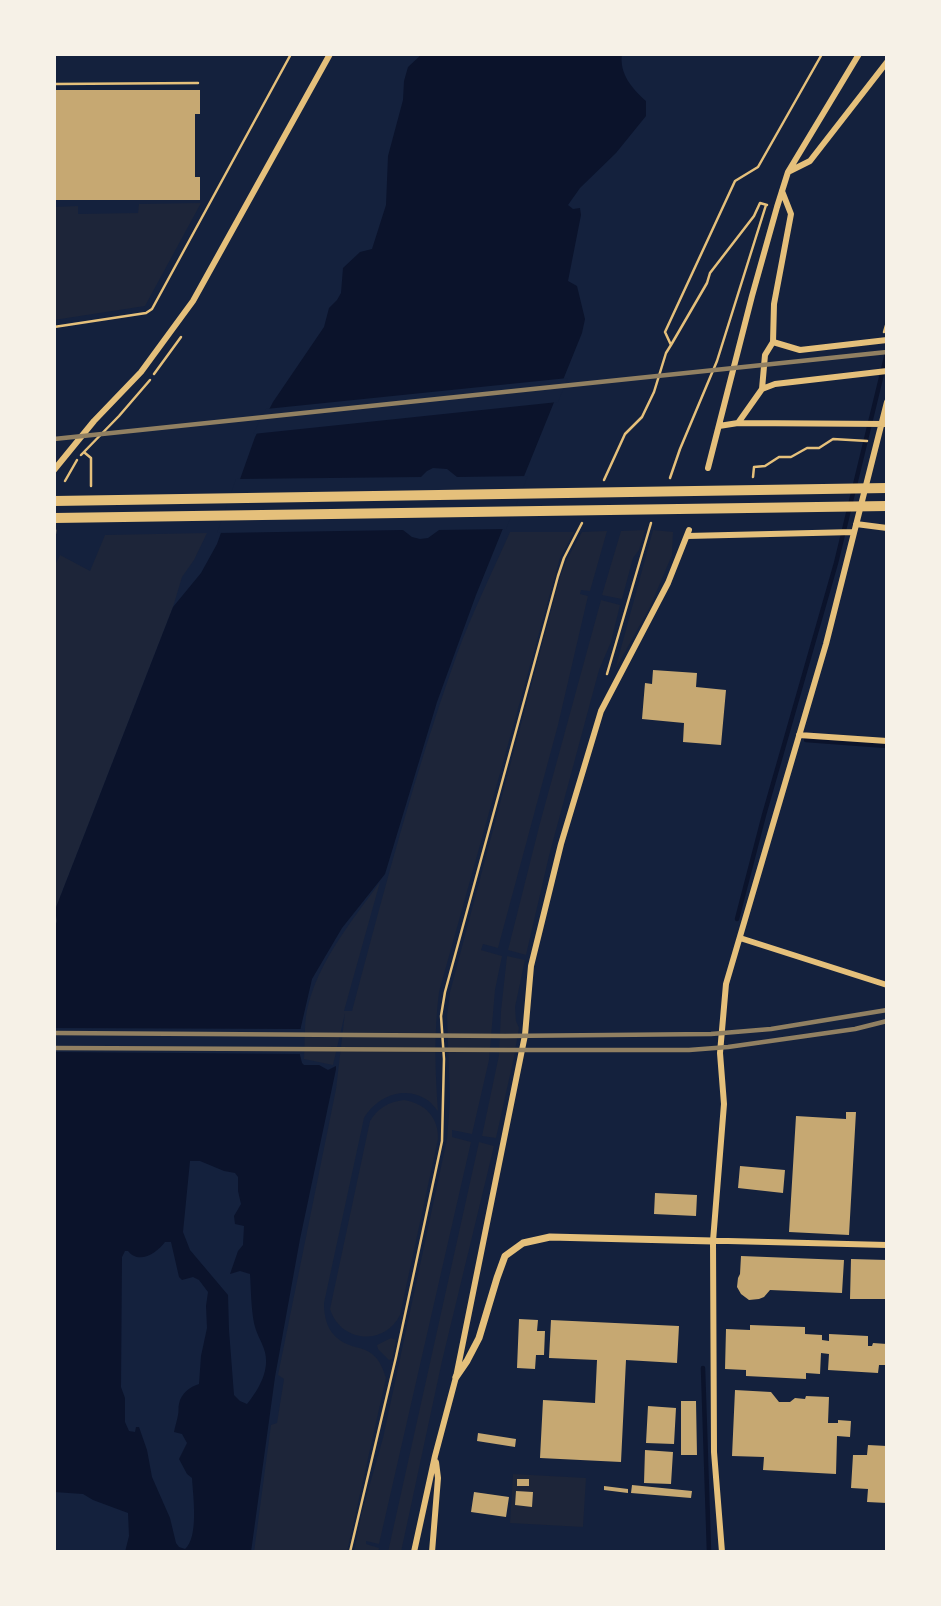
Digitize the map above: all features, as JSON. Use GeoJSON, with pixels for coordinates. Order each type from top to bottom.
{"type":"FeatureCollection","features":[{"type":"Feature","properties":{"kind":"main road"},"geometry":{"type":"LineString","coordinates":[[54,501],[887,488]]}},
{"type":"Feature","properties":{"kind":"main road"},"geometry":{"type":"LineString","coordinates":[[54,518],[887,506]]}},
{"type":"Feature","properties":{"kind":"street"},"geometry":{"type":"LineString","coordinates":[[54,470],[94,421],[141,372],[193,301],[330,54]]}},
{"type":"Feature","properties":{"kind":"street"},"geometry":{"type":"LineString","coordinates":[[708,468],[782,191],[789,172],[859,54]]}},
{"type":"Feature","properties":{"kind":"street"},"geometry":{"type":"LineString","coordinates":[[789,172],[810,161],[887,62]]}},
{"type":"Feature","properties":{"kind":"street"},"geometry":{"type":"LineString","coordinates":[[738,423],[762,389],[765,355],[773,342],[774,304],[791,214],[782,191]]}},
{"type":"Feature","properties":{"kind":"street"},"geometry":{"type":"LineString","coordinates":[[773,342],[800,350],[886,341]]}},
{"type":"Feature","properties":{"kind":"street"},"geometry":{"type":"LineString","coordinates":[[762,389],[775,384],[887,371]]}},
{"type":"Feature","properties":{"kind":"street"},"geometry":{"type":"LineString","coordinates":[[722,1552],[714,1452],[713,1241],[724,1104],[720,1054],[726,984],[826,644],[852,532],[887,402]]}},
{"type":"Feature","properties":{"kind":"street"},"geometry":{"type":"LineString","coordinates":[[719,426],[738,423],[881,424]]}},
{"type":"Feature","properties":{"kind":"street"},"geometry":{"type":"LineString","coordinates":[[856,524],[887,528]]}},
{"type":"Feature","properties":{"kind":"street"},"geometry":{"type":"LineString","coordinates":[[414,1552],[456,1377],[525,1035],[531,966],[561,844],[601,711],[668,583],[688,533],[852,532]]}},
{"type":"Feature","properties":{"kind":"street"},"geometry":{"type":"LineString","coordinates":[[799,735],[887,741]]}},
{"type":"Feature","properties":{"kind":"street"},"geometry":{"type":"LineString","coordinates":[[740,938],[887,985]]}},
{"type":"Feature","properties":{"kind":"street"},"geometry":{"type":"LineString","coordinates":[[456,1377],[479,1338],[505,1256],[523,1243],[550,1237],[887,1245]]}},
{"type":"Feature","properties":{"kind":"street"},"geometry":{"type":"LineString","coordinates":[[432,1552],[438,1478],[435,1456]]}},
{"type":"Feature","properties":{"kind":"lane"},"geometry":{"type":"LineString","coordinates":[[54,327],[146,313],[152,309],[291,54]]}},
{"type":"Feature","properties":{"kind":"lane"},"geometry":{"type":"LineString","coordinates":[[54,84],[198,83]]}},
{"type":"Feature","properties":{"kind":"path"},"geometry":{"type":"LineString","coordinates":[[671,345],[665,332],[735,181],[758,167],[822,54]]}},
{"type":"Feature","properties":{"kind":"path"},"geometry":{"type":"LineString","coordinates":[[602,484],[625,434],[642,417],[666,353],[701,294],[710,273],[754,216],[760,203],[777,207]]}},
{"type":"Feature","properties":{"kind":"path"},"geometry":{"type":"LineString","coordinates":[[670,478],[717,361],[766,205]]}},
{"type":"Feature","properties":{"kind":"path"},"geometry":{"type":"LineString","coordinates":[[753,477],[754,467],[765,466],[779,457],[791,457],[807,448],[819,448],[833,439],[860,440]]}},
{"type":"Feature","properties":{"kind":"path"},"geometry":{"type":"LineString","coordinates":[[84,452],[90,458],[91,486]]}},
{"type":"Feature","properties":{"kind":"path"},"geometry":{"type":"LineString","coordinates":[[350,1552],[442,1141],[442,1016],[445,992],[558,576],[564,558],[584,520]]}},
{"type":"Feature","properties":{"kind":"path"},"geometry":{"type":"LineString","coordinates":[[605,683],[651,523]]}},
{"type":"Feature","properties":{"kind":"path"},"geometry":{"type":"LineString","coordinates":[[54,550],[55,530]]}},
{"type":"Feature","properties":{"kind":"shaded area"},"geometry":{"type":"Polygon","coordinates":[[[422,54],[622,54],[623,68],[628,80],[646,101],[646,116],[616,153],[580,188],[568,205],[573,209],[580,208],[581,215],[568,281],[577,286],[585,319],[582,333],[476,595],[437,702],[385,874],[342,928],[312,979],[300,1031],[302,1063],[319,1065],[328,1070],[336,1066],[336,1069],[300,1239],[275,1377],[251,1552],[125,1552],[129,1536],[128,1513],[83,1494],[54,1492],[55,910],[173,607],[201,573],[217,544],[255,437],[273,402],[324,327],[329,308],[341,293],[343,268],[360,252],[372,249],[386,205],[388,156],[403,100],[408,67],[422,54]],[[190,1161],[183,1232],[190,1250],[228,1295],[234,1395],[247,1404],[263,1378],[266,1356],[254,1323],[250,1274],[240,1271],[230,1274],[238,1251],[243,1245],[244,1226],[235,1224],[234,1216],[241,1204],[238,1177],[235,1173],[200,1161],[190,1161]],[[165,1242],[148,1256],[137,1257],[125,1251],[122,1257],[121,1387],[125,1398],[125,1422],[129,1431],[135,1432],[136,1427],[139,1427],[152,1477],[170,1518],[176,1543],[185,1549],[194,1526],[192,1478],[179,1459],[187,1443],[182,1434],[174,1432],[182,1397],[189,1389],[199,1384],[207,1328],[208,1292],[199,1280],[193,1277],[182,1280],[179,1277],[171,1242],[165,1242]]]}},
{"type":"Feature","properties":{"kind":"shaded area"},"geometry":{"type":"Polygon","coordinates":[[[201,203],[145,306],[54,320],[54,207],[78,206],[78,214],[138,213],[139,204],[201,203]]]}},
{"type":"Feature","properties":{"kind":"shaded area"},"geometry":{"type":"Polygon","coordinates":[[[645,530],[639,550],[633,558],[622,599],[602,595],[621,531],[645,530]]]}},
{"type":"Feature","properties":{"kind":"shaded area"},"geometry":{"type":"Polygon","coordinates":[[[653,530],[673,532],[672,555],[650,607],[615,670],[653,530]]]}},
{"type":"Feature","properties":{"kind":"shaded area"},"geometry":{"type":"Polygon","coordinates":[[[607,531],[590,591],[581,590],[580,594],[588,596],[558,725],[498,948],[483,944],[481,950],[502,956],[495,990],[489,1060],[472,1134],[452,1130],[452,1137],[471,1142],[379,1544],[366,1541],[366,1544],[379,1548],[378,1552],[354,1552],[362,1512],[383,1438],[447,1139],[450,1101],[447,1016],[450,992],[560,577],[582,532],[607,531]]]}},
{"type":"Feature","properties":{"kind":"shaded area"},"geometry":{"type":"Polygon","coordinates":[[[510,532],[574,532],[560,558],[439,992],[436,1022],[438,1111],[421,1097],[403,1093],[377,1103],[364,1118],[324,1303],[325,1318],[334,1335],[345,1343],[372,1354],[386,1378],[347,1552],[254,1552],[271,1425],[277,1423],[284,1379],[278,1375],[336,1089],[345,1013],[333,1065],[304,1059],[307,1010],[312,992],[328,958],[380,882],[344,1011],[352,1011],[427,742],[469,623],[510,532]]]}},
{"type":"Feature","properties":{"kind":"shaded area"},"geometry":{"type":"Polygon","coordinates":[[[207,533],[182,577],[173,607],[55,910],[57,921],[54,930],[54,567],[60,555],[90,571],[105,535],[207,533]]]}},
{"type":"Feature","properties":{"kind":"shaded area"},"geometry":{"type":"Polygon","coordinates":[[[601,600],[620,605],[611,642],[599,670],[549,856],[526,955],[508,950],[601,600]]]}},
{"type":"Feature","properties":{"kind":"shaded area"},"geometry":{"type":"Polygon","coordinates":[[[507,956],[525,960],[515,1007],[519,1028],[496,1138],[482,1136],[499,1055],[507,956]]]}},
{"type":"Feature","properties":{"kind":"shaded area"},"geometry":{"type":"Polygon","coordinates":[[[404,1100],[418,1104],[429,1113],[436,1124],[438,1139],[400,1315],[384,1332],[373,1336],[352,1334],[335,1320],[330,1309],[370,1121],[384,1106],[404,1100]]]}},
{"type":"Feature","properties":{"kind":"shaded area"},"geometry":{"type":"Polygon","coordinates":[[[479,1142],[494,1146],[442,1361],[401,1552],[388,1552],[479,1142]]]}},
{"type":"Feature","properties":{"kind":"shaded area"},"geometry":{"type":"Polygon","coordinates":[[[391,1338],[396,1340],[392,1359],[389,1360],[377,1345],[391,1338]]]}},
{"type":"Feature","properties":{"kind":"shaded area"},"geometry":{"type":"Polygon","coordinates":[[[513,1474],[586,1478],[583,1527],[510,1523],[513,1474]]]}},
{"type":"Feature","properties":{"kind":"pier"},"geometry":{"type":"Polygon","coordinates":[[[568,378],[558,402],[253,434],[266,409],[568,378]]]}},
{"type":"Feature","properties":{"kind":"pier"},"geometry":{"type":"Polygon","coordinates":[[[433,468],[447,469],[457,477],[528,476],[506,529],[439,530],[428,538],[420,539],[403,530],[217,533],[236,479],[421,477],[433,468]]]}},
{"type":"Feature","properties":{"kind":"pier"},"geometry":{"type":"Polygon","coordinates":[[[54,1028],[304,1029],[304,1054],[54,1052],[54,1028]]]}},
{"type":"Feature","properties":{"kind":"building"},"geometry":{"type":"Polygon","coordinates":[[[54,90],[200,90],[200,114],[195,114],[195,177],[200,177],[200,200],[54,200],[54,90]]]}},
{"type":"Feature","properties":{"kind":"building"},"geometry":{"type":"Polygon","coordinates":[[[653,670],[697,673],[696,687],[726,690],[721,745],[683,742],[684,723],[642,719],[645,683],[652,684],[653,670]]]}},
{"type":"Feature","properties":{"kind":"building"},"geometry":{"type":"Polygon","coordinates":[[[846,1112],[856,1112],[849,1235],[789,1232],[796,1116],[846,1119],[846,1112]]]}},
{"type":"Feature","properties":{"kind":"building"},"geometry":{"type":"Polygon","coordinates":[[[740,1166],[785,1170],[783,1193],[738,1188],[740,1166]]]}},
{"type":"Feature","properties":{"kind":"building"},"geometry":{"type":"Polygon","coordinates":[[[655,1193],[697,1195],[696,1216],[654,1214],[655,1193]]]}},
{"type":"Feature","properties":{"kind":"building"},"geometry":{"type":"Polygon","coordinates":[[[741,1256],[844,1260],[842,1293],[770,1290],[764,1297],[749,1300],[737,1287],[741,1256]]]}},
{"type":"Feature","properties":{"kind":"building"},"geometry":{"type":"Polygon","coordinates":[[[851,1259],[887,1260],[887,1299],[850,1299],[851,1259]]]}},
{"type":"Feature","properties":{"kind":"building"},"geometry":{"type":"Polygon","coordinates":[[[519,1319],[538,1320],[537,1331],[545,1331],[544,1355],[536,1355],[535,1369],[517,1368],[519,1319]]]}},
{"type":"Feature","properties":{"kind":"building"},"geometry":{"type":"Polygon","coordinates":[[[551,1320],[679,1326],[677,1363],[626,1360],[621,1462],[540,1458],[543,1400],[595,1403],[597,1360],[549,1358],[551,1320]]]}},
{"type":"Feature","properties":{"kind":"building"},"geometry":{"type":"Polygon","coordinates":[[[750,1325],[805,1327],[805,1334],[822,1335],[822,1340],[829,1341],[829,1334],[868,1336],[868,1346],[873,1343],[887,1344],[887,1365],[879,1365],[878,1373],[828,1370],[829,1354],[821,1353],[820,1374],[806,1373],[806,1379],[746,1376],[746,1370],[725,1369],[726,1329],[750,1330],[750,1325]]]}},
{"type":"Feature","properties":{"kind":"building"},"geometry":{"type":"Polygon","coordinates":[[[735,1390],[771,1392],[779,1402],[790,1402],[795,1398],[805,1399],[806,1396],[829,1397],[828,1423],[838,1423],[838,1420],[851,1421],[850,1437],[837,1436],[836,1474],[763,1470],[764,1457],[732,1456],[735,1390]]]}},
{"type":"Feature","properties":{"kind":"building"},"geometry":{"type":"Polygon","coordinates":[[[681,1401],[696,1401],[697,1455],[681,1455],[681,1401]]]}},
{"type":"Feature","properties":{"kind":"building"},"geometry":{"type":"Polygon","coordinates":[[[648,1406],[676,1408],[674,1444],[646,1443],[648,1406]]]}},
{"type":"Feature","properties":{"kind":"building"},"geometry":{"type":"Polygon","coordinates":[[[478,1433],[516,1439],[515,1447],[477,1441],[478,1433]]]}},
{"type":"Feature","properties":{"kind":"building"},"geometry":{"type":"Polygon","coordinates":[[[868,1445],[887,1446],[887,1503],[867,1502],[868,1489],[851,1488],[853,1455],[867,1455],[868,1445]]]}},
{"type":"Feature","properties":{"kind":"building"},"geometry":{"type":"Polygon","coordinates":[[[645,1450],[673,1452],[671,1484],[644,1483],[645,1450]]]}},
{"type":"Feature","properties":{"kind":"building"},"geometry":{"type":"Polygon","coordinates":[[[517,1479],[529,1479],[529,1486],[517,1486],[517,1479]]]}},
{"type":"Feature","properties":{"kind":"building"},"geometry":{"type":"Polygon","coordinates":[[[632,1485],[692,1491],[691,1498],[631,1493],[632,1485]]]}},
{"type":"Feature","properties":{"kind":"building"},"geometry":{"type":"Polygon","coordinates":[[[604,1486],[628,1489],[628,1493],[604,1490],[604,1486]]]}},
{"type":"Feature","properties":{"kind":"building"},"geometry":{"type":"Polygon","coordinates":[[[516,1491],[533,1492],[532,1507],[515,1505],[516,1491]]]}},
{"type":"Feature","properties":{"kind":"building"},"geometry":{"type":"Polygon","coordinates":[[[474,1492],[509,1497],[506,1517],[471,1512],[474,1492]]]}},
{"type":"Feature","properties":{"kind":"waterway"},"geometry":{"type":"LineString","coordinates":[[737,919],[836,563],[887,353]]}},
{"type":"Feature","properties":{"kind":"waterway"},"geometry":{"type":"LineString","coordinates":[[806,740],[887,746]]}},
{"type":"Feature","properties":{"kind":"waterway"},"geometry":{"type":"LineString","coordinates":[[703,1368],[709,1552]]}},
{"type":"Feature","properties":{"kind":"railway"},"geometry":{"type":"LineString","coordinates":[[54,439],[887,352]]}},
{"type":"Feature","properties":{"kind":"railway"},"geometry":{"type":"LineString","coordinates":[[54,1033],[505,1036],[711,1034],[771,1029],[887,1010]]}},
{"type":"Feature","properties":{"kind":"railway"},"geometry":{"type":"LineString","coordinates":[[54,1048],[689,1050],[855,1029],[887,1021]]}}]}
